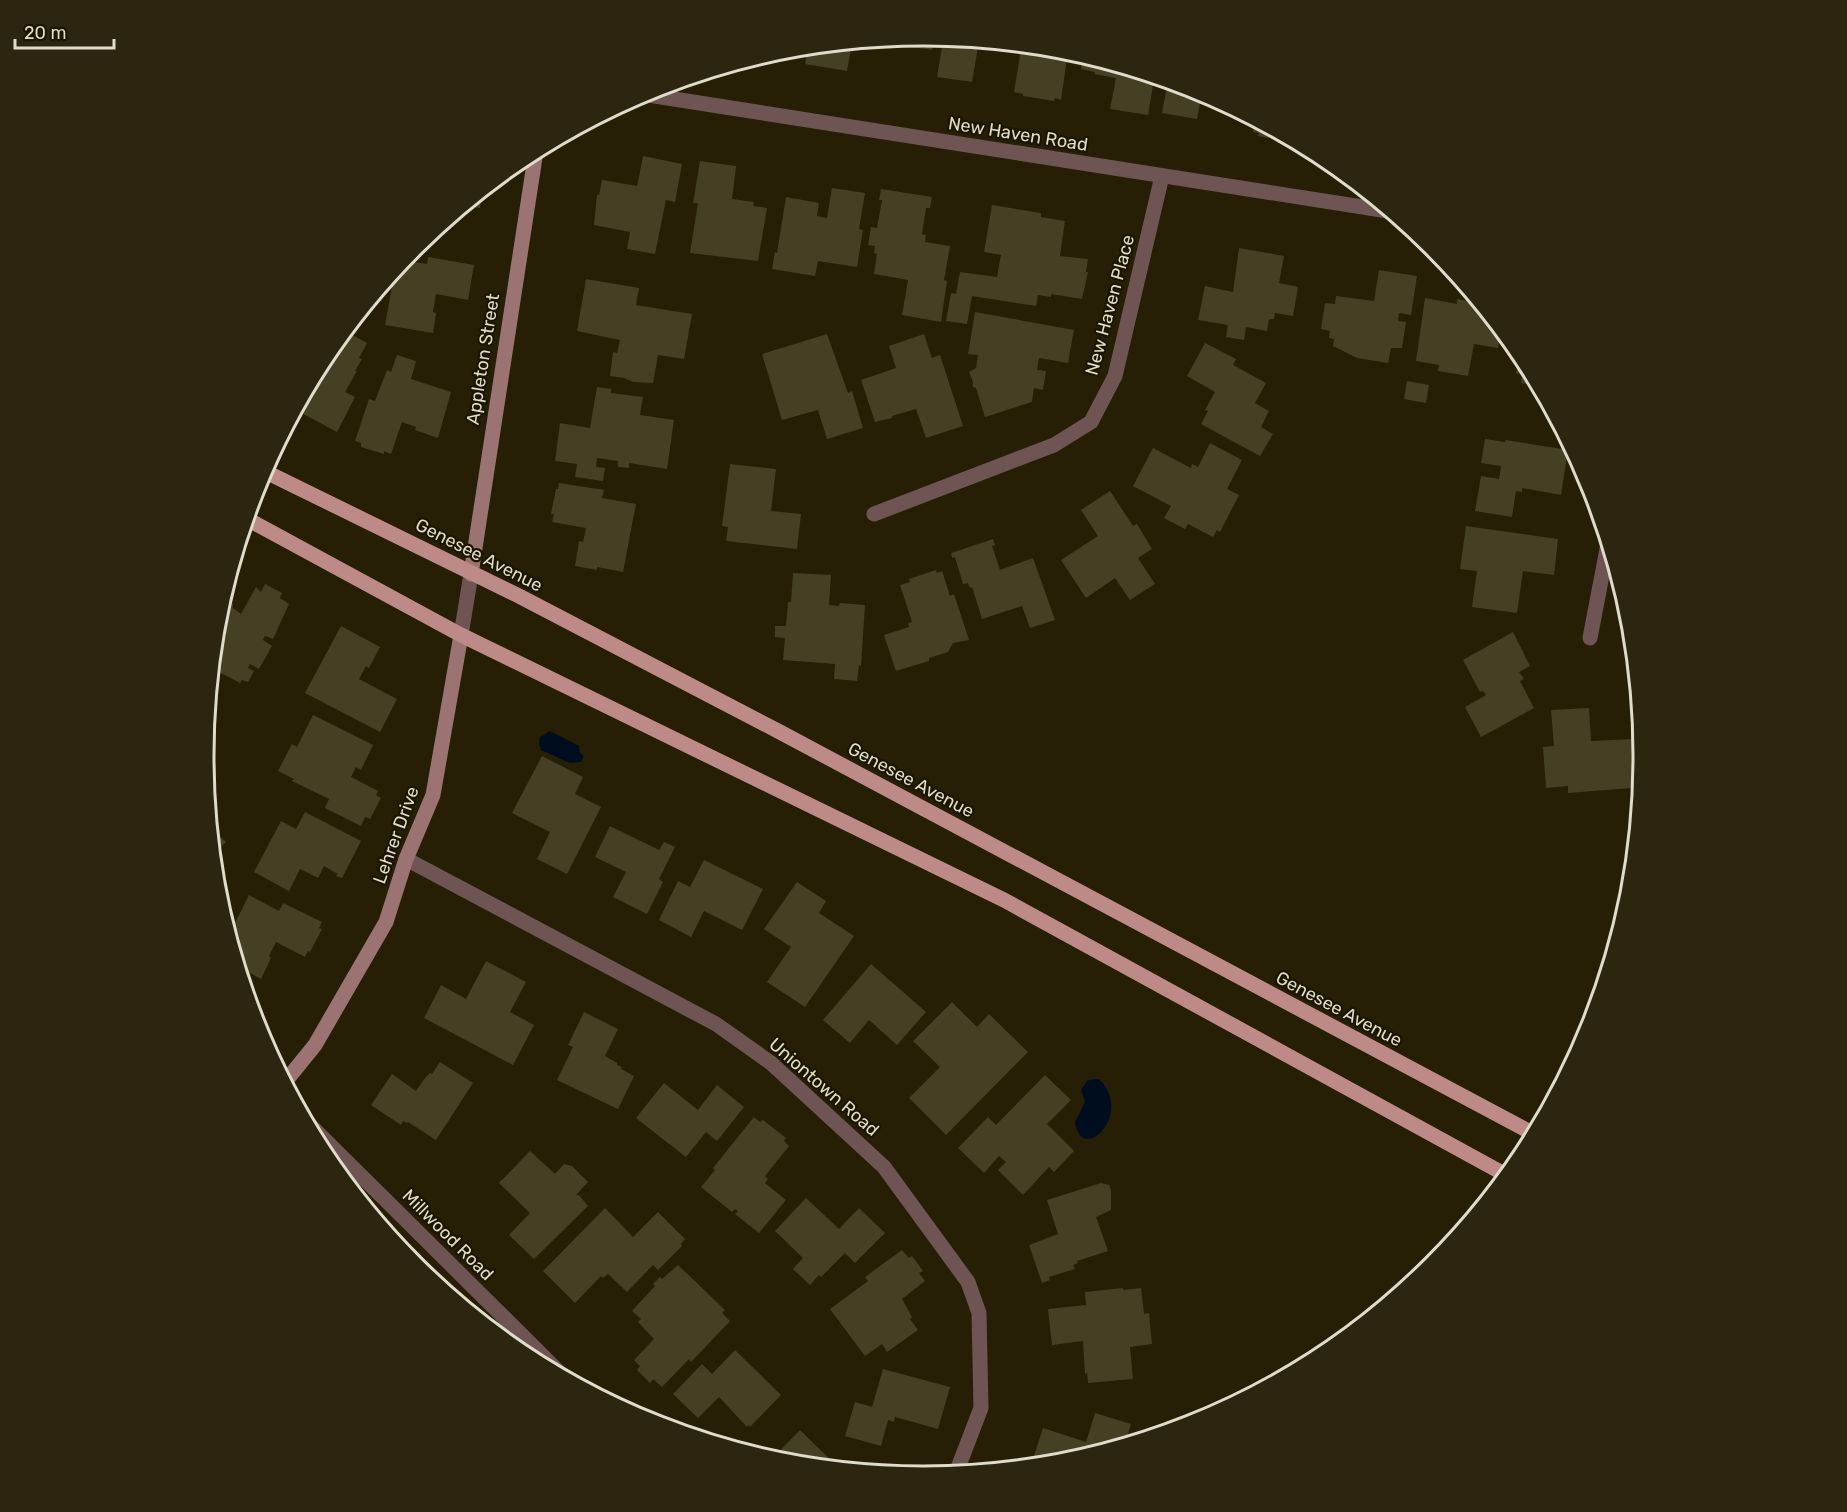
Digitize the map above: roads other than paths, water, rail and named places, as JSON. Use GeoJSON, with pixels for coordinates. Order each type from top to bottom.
{"type":"FeatureCollection","features":[{"type":"Feature","properties":{"kind":"main road","name":"Genesee Avenue"},"geometry":{"type":"LineString","coordinates":[[272,475],[519,596],[778,731],[1526,1130]]}},
{"type":"Feature","properties":{"kind":"main road"},"geometry":{"type":"LineString","coordinates":[[254,523],[461,634],[1004,900],[1498,1171]]}},
{"type":"Feature","properties":{"kind":"street","name":"New Haven Road"},"geometry":{"type":"LineString","coordinates":[[662,97],[1374,209]]}},
{"type":"Feature","properties":{"kind":"street","name":"Appleton Street"},"geometry":{"type":"LineString","coordinates":[[471,574],[534,163]]}},
{"type":"Feature","properties":{"kind":"street","name":"New Haven Place"},"geometry":{"type":"LineString","coordinates":[[874,514],[1054,445],[1091,422],[1115,376],[1162,176]]}},
{"type":"Feature","properties":{"kind":"street"},"geometry":{"type":"LineString","coordinates":[[1590,638],[1605,560]]}},
{"type":"Feature","properties":{"kind":"street","name":"Lehrer Drive"},"geometry":{"type":"LineString","coordinates":[[290,1076],[315,1045],[386,922],[406,859],[433,795],[471,574]]}},
{"type":"Feature","properties":{"kind":"street","name":"Uniontown Road"},"geometry":{"type":"LineString","coordinates":[[406,859],[716,1024],[771,1063],[884,1167],[968,1282],[979,1313],[981,1408],[959,1464]]}},
{"type":"Feature","properties":{"kind":"street","name":"Millwood Road"},"geometry":{"type":"LineString","coordinates":[[332,1147],[539,1352]]}},
{"type":"Feature","properties":{"kind":"water"},"geometry":{"type":"Polygon","coordinates":[[[550,731],[579,746],[580,753],[584,756],[581,762],[570,763],[541,750],[540,737],[550,731]]]}},
{"type":"Feature","properties":{"kind":"water"},"geometry":{"type":"Polygon","coordinates":[[[1099,1079],[1109,1093],[1111,1107],[1109,1120],[1103,1130],[1095,1137],[1086,1139],[1079,1134],[1075,1122],[1085,1102],[1081,1090],[1087,1081],[1099,1079]]]}}]}
